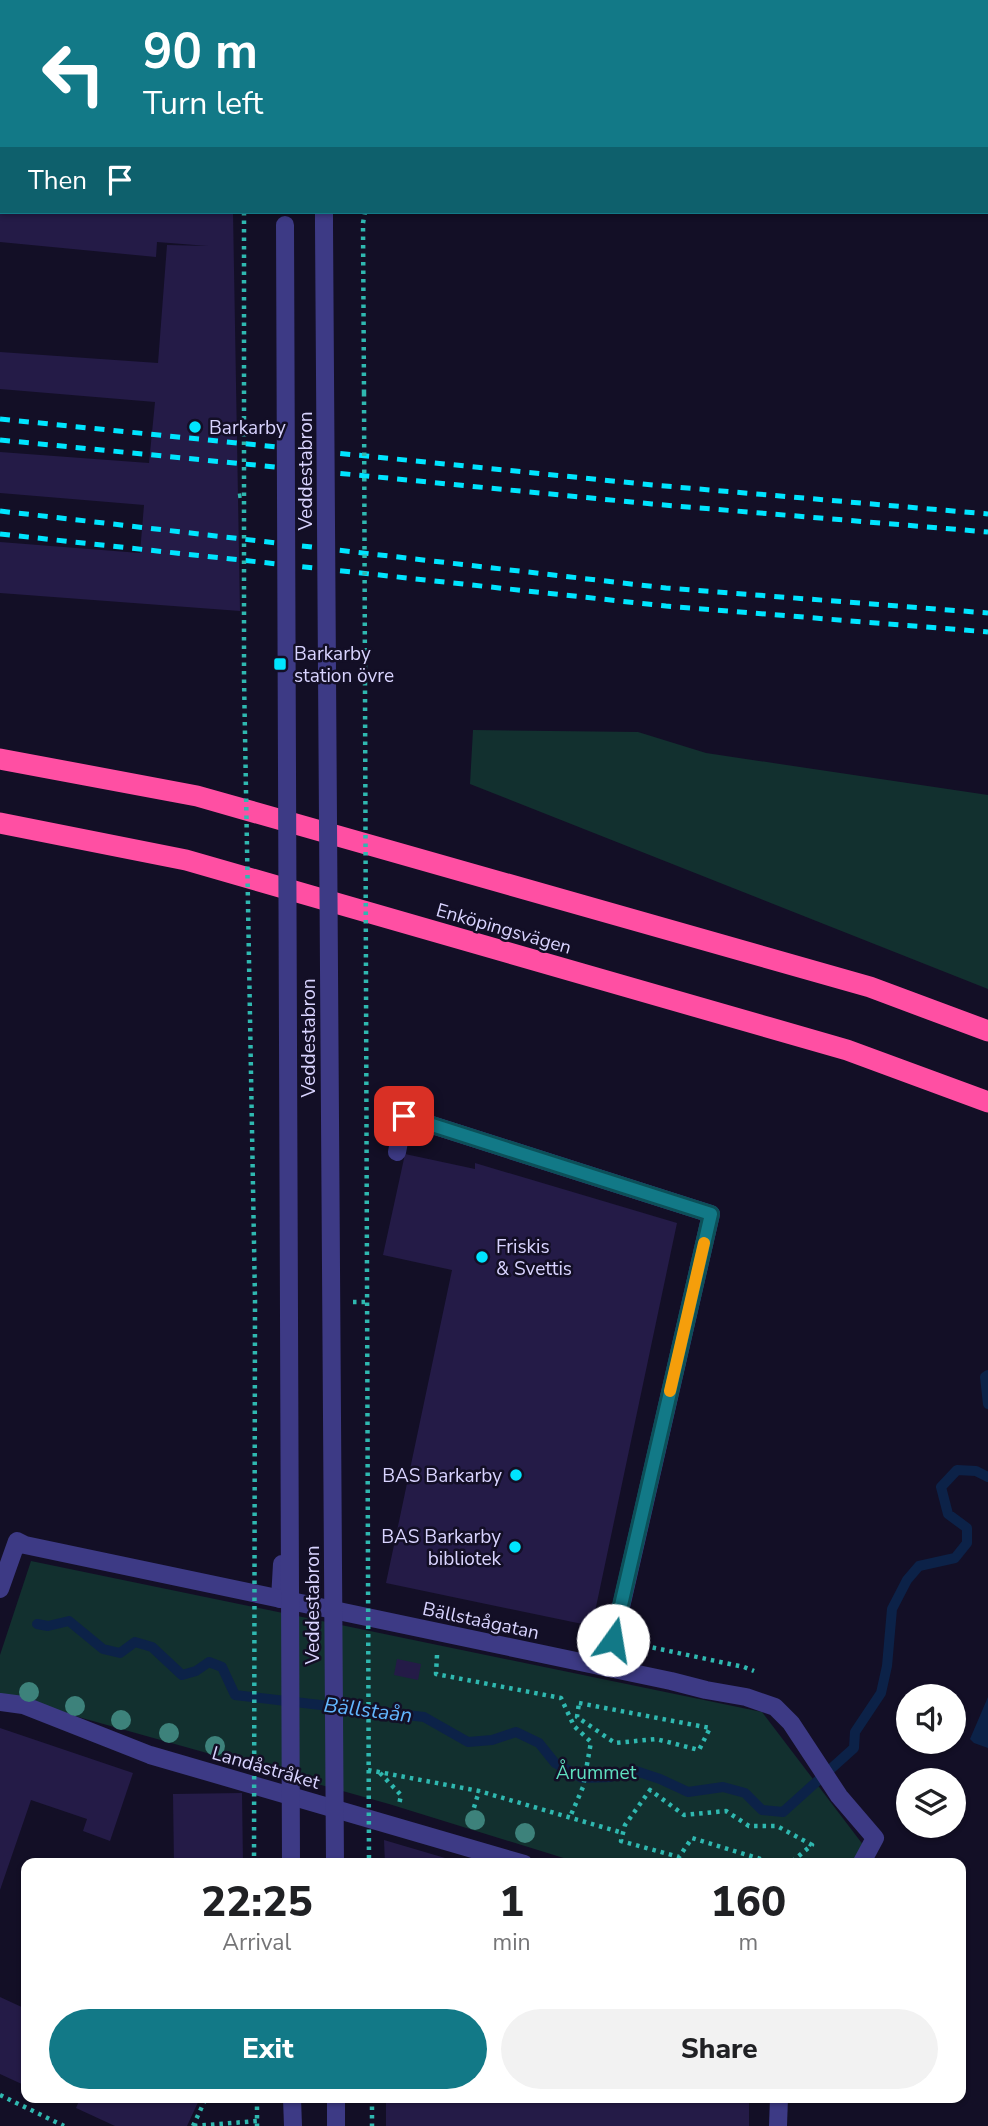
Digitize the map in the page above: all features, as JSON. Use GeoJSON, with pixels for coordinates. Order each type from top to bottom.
{"type":"FeatureCollection","features":[{"type":"Feature","properties":{"kind":"highway"},"geometry":{"type":"LineString","coordinates":[[0,760],[197,796],[870,987],[988,1031]]}},
{"type":"Feature","properties":{"kind":"highway","name":"Enköpingsvägen"},"geometry":{"type":"LineString","coordinates":[[0,823],[186,860],[847,1050],[988,1102]]}},
{"type":"Feature","properties":{"kind":"street","name":"Veddestabron"},"geometry":{"type":"LineString","coordinates":[[285,218],[291,1858]]}},
{"type":"Feature","properties":{"kind":"street","name":"Veddestabron"},"geometry":{"type":"LineString","coordinates":[[324,219],[335,1858]]}},
{"type":"Feature","properties":{"kind":"street"},"geometry":{"type":"LineString","coordinates":[[397,1152],[404,1116],[711,1214],[607,1668]]}},
{"type":"Feature","properties":{"kind":"street","name":"Bällstaågatan"},"geometry":{"type":"LineString","coordinates":[[0,1589],[16,1541],[746,1697],[775,1707],[791,1723],[839,1796],[875,1838],[864,1858]]}},
{"type":"Feature","properties":{"kind":"street"},"geometry":{"type":"LineString","coordinates":[[280,1599],[282,1563]]}},
{"type":"Feature","properties":{"kind":"street","name":"Landåstråket"},"geometry":{"type":"LineString","coordinates":[[0,1702],[23,1705],[150,1755],[504,1858]]}},
{"type":"Feature","properties":{"kind":"street"},"geometry":{"type":"LineString","coordinates":[[292,2103],[293,2126]]}},
{"type":"Feature","properties":{"kind":"street"},"geometry":{"type":"LineString","coordinates":[[336,2103],[337,2126]]}},
{"type":"Feature","properties":{"kind":"street"},"geometry":{"type":"LineString","coordinates":[[778,2126],[779,2103]]}},
{"type":"Feature","properties":{"kind":"path"},"geometry":{"type":"LineString","coordinates":[[244,214],[242,495],[255,1300],[254,1858]]}},
{"type":"Feature","properties":{"kind":"path"},"geometry":{"type":"LineString","coordinates":[[365,214],[369,1858]]}},
{"type":"Feature","properties":{"kind":"path"},"geometry":{"type":"LineString","coordinates":[[437,1651],[436,1674],[561,1698],[574,1726],[591,1741],[583,1787],[570,1817]]}},
{"type":"Feature","properties":{"kind":"path"},"geometry":{"type":"LineString","coordinates":[[579,1703],[710,1728],[699,1750],[656,1740],[615,1744],[577,1717],[579,1703]]}},
{"type":"Feature","properties":{"kind":"path"},"geometry":{"type":"LineString","coordinates":[[368,1770],[479,1791],[623,1833]]}},
{"type":"Feature","properties":{"kind":"path"},"geometry":{"type":"LineString","coordinates":[[379,1773],[401,1795]]}},
{"type":"Feature","properties":{"kind":"path"},"geometry":{"type":"LineString","coordinates":[[757,1858],[692,1839],[679,1857],[621,1841],[625,1825],[650,1790],[684,1815],[726,1811],[749,1826],[776,1826],[812,1845],[796,1858]]}},
{"type":"Feature","properties":{"kind":"path"},"geometry":{"type":"LineString","coordinates":[[463,1846],[479,1791]]}},
{"type":"Feature","properties":{"kind":"path"},"geometry":{"type":"LineString","coordinates":[[0,2095],[64,2126]]}},
{"type":"Feature","properties":{"kind":"path"},"geometry":{"type":"LineString","coordinates":[[204,2103],[194,2126],[257,2124],[257,2103]]}},
{"type":"Feature","properties":{"kind":"path"},"geometry":{"type":"LineString","coordinates":[[372,2103],[372,2126]]}},
{"type":"Feature","properties":{"kind":"green space"},"geometry":{"type":"Polygon","coordinates":[[[473,730],[638,732],[706,753],[988,795],[988,989],[470,784],[473,730]]]}},
{"type":"Feature","properties":{"kind":"green space","name":"Årummet"},"geometry":{"type":"Polygon","coordinates":[[[31,1561],[762,1712],[864,1846],[857,1858],[564,1858],[389,1804],[0,1695],[0,1655],[31,1561]]]}},
{"type":"Feature","properties":{"kind":"water"},"geometry":{"type":"Polygon","coordinates":[[[988,1697],[988,1748],[970,1739],[988,1697]]]}},
{"type":"Feature","properties":{"kind":"building","name":"Barkarby"},"geometry":{"type":"Polygon","coordinates":[[[0,214],[233,214],[240,611],[0,593],[0,542],[140,553],[144,505],[0,493],[0,452],[149,463],[155,402],[0,389],[0,352],[158,363],[167,245],[208,246],[157,242],[156,257],[0,242],[0,214]]]}},
{"type":"Feature","properties":{"kind":"building","name":"BAS Barkarby"},"geometry":{"type":"Polygon","coordinates":[[[405,1154],[475,1169],[475,1163],[677,1223],[592,1626],[386,1583],[452,1270],[383,1255],[405,1154]]]}},
{"type":"Feature","properties":{"kind":"building"},"geometry":{"type":"Polygon","coordinates":[[[397,1659],[421,1664],[418,1680],[394,1675],[397,1659]]]}},
{"type":"Feature","properties":{"kind":"building"},"geometry":{"type":"Polygon","coordinates":[[[0,1728],[133,1773],[110,1841],[83,1831],[87,1819],[31,1800],[0,1890],[0,1728]]]}},
{"type":"Feature","properties":{"kind":"building"},"geometry":{"type":"Polygon","coordinates":[[[242,1793],[243,1858],[174,1858],[173,1794],[242,1793]]]}},
{"type":"Feature","properties":{"kind":"building"},"geometry":{"type":"Polygon","coordinates":[[[384,1840],[445,1858],[385,1858],[384,1840]]]}},
{"type":"Feature","properties":{"kind":"building"},"geometry":{"type":"Polygon","coordinates":[[[0,1997],[21,2007],[21,2084],[0,2074],[0,1997]]]}},
{"type":"Feature","properties":{"kind":"building"},"geometry":{"type":"Polygon","coordinates":[[[78,2103],[198,2103],[187,2126],[115,2126],[76,2108],[78,2103]]]}},
{"type":"Feature","properties":{"kind":"building"},"geometry":{"type":"Polygon","coordinates":[[[386,2103],[749,2103],[749,2126],[386,2126],[386,2103]]]}},
{"type":"Feature","properties":{"kind":"waterway","name":"Bällstaån"},"geometry":{"type":"LineString","coordinates":[[988,1375],[985,1377],[988,1404]]}},
{"type":"Feature","properties":{"kind":"waterway","name":"Bällstaån"},"geometry":{"type":"LineString","coordinates":[[37,1624],[48,1626],[69,1621],[103,1649],[120,1653],[135,1642],[152,1647],[182,1675],[196,1671],[209,1662],[222,1667],[235,1695],[424,1717],[468,1742],[492,1740],[516,1732],[539,1743],[555,1763],[582,1778],[609,1777],[636,1771],[688,1792],[723,1787],[745,1793],[762,1810],[783,1812],[854,1748],[855,1732],[881,1693],[887,1666],[892,1609],[907,1580],[919,1566],[955,1558],[967,1543],[967,1528],[948,1514],[941,1487],[957,1470],[976,1471],[988,1477]]}},
{"type":"Feature","properties":{"kind":"railway"},"geometry":{"type":"LineString","coordinates":[[0,419],[653,485],[988,514]]}},
{"type":"Feature","properties":{"kind":"railway"},"geometry":{"type":"LineString","coordinates":[[0,440],[652,504],[988,532]]}},
{"type":"Feature","properties":{"kind":"railway"},"geometry":{"type":"LineString","coordinates":[[0,511],[666,588],[988,613]]}},
{"type":"Feature","properties":{"kind":"railway"},"geometry":{"type":"LineString","coordinates":[[0,534],[666,606],[988,632]]}},
{"type":"Feature","properties":{"kind":"slow traffic"},"geometry":{"type":"LineString","coordinates":[[670,1391],[704,1243]]}},
{"type":"Feature","properties":{"kind":"place","name":"Barkarby"},"geometry":{"type":"Point","coordinates":[195,427]}},
{"type":"Feature","properties":{"kind":"place","name":"Barkarby station övre"},"geometry":{"type":"Point","coordinates":[280,664]}},
{"type":"Feature","properties":{"kind":"place","name":"Friskis & Svettis"},"geometry":{"type":"Point","coordinates":[482,1257]}},
{"type":"Feature","properties":{"kind":"place","name":"BAS Barkarby"},"geometry":{"type":"Point","coordinates":[516,1475]}},
{"type":"Feature","properties":{"kind":"place","name":"BAS Barkarby bibliotek"},"geometry":{"type":"Point","coordinates":[515,1547]}},
{"type":"Feature","properties":{"kind":"route"},"geometry":{"type":"LineString","coordinates":[[404,1116],[711,1214],[613,1640]]}}]}
